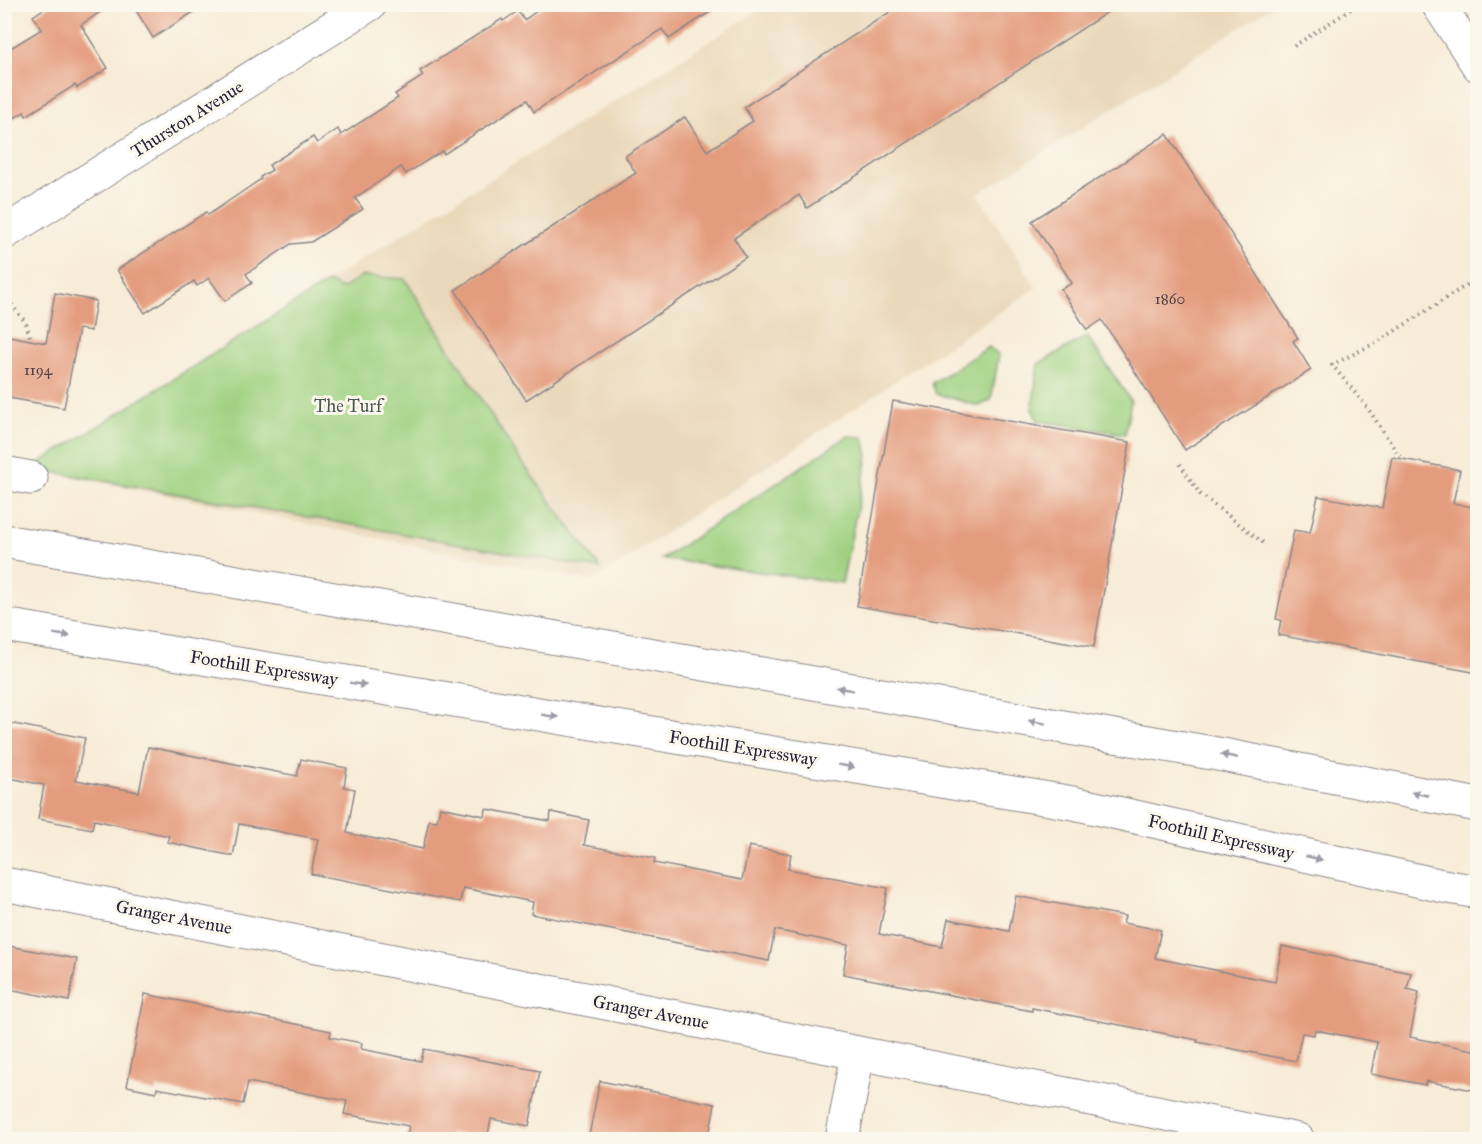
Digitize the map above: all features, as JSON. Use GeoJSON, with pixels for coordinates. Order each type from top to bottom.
{"type":"FeatureCollection","features":[{"type":"Feature","properties":{"kind":"main road","name":"Thurston Avenue"},"geometry":{"type":"LineString","coordinates":[[4,233],[370,4]]}},
{"type":"Feature","properties":{"kind":"main road"},"geometry":{"type":"LineString","coordinates":[[1438,4],[1478,65]]}},
{"type":"Feature","properties":{"kind":"main road"},"geometry":{"type":"LineString","coordinates":[[4,541],[1200,751],[1478,805]]}},
{"type":"Feature","properties":{"kind":"main road","name":"Foothill Expressway"},"geometry":{"type":"LineString","coordinates":[[4,625],[1073,804],[1478,892]]}},
{"type":"Feature","properties":{"kind":"main road","name":"Granger Avenue"},"geometry":{"type":"LineString","coordinates":[[4,884],[1298,1140]]}},
{"type":"Feature","properties":{"kind":"main road"},"geometry":{"type":"LineString","coordinates":[[842,1140],[858,1053]]}},
{"type":"Feature","properties":{"kind":"path"},"geometry":{"type":"LineString","coordinates":[[1294,46],[1359,4]]}},
{"type":"Feature","properties":{"kind":"path"},"geometry":{"type":"LineString","coordinates":[[1400,457],[1367,407],[1332,365],[1379,341],[1478,279]]}},
{"type":"Feature","properties":{"kind":"path"},"geometry":{"type":"LineString","coordinates":[[4,295],[26,323],[32,340]]}},
{"type":"Feature","properties":{"kind":"path"},"geometry":{"type":"LineString","coordinates":[[1180,464],[1200,494],[1265,544]]}},
{"type":"Feature","properties":{"kind":"shaded area"},"geometry":{"type":"Polygon","coordinates":[[[767,5],[1275,5],[978,194],[1036,288],[593,581],[31,468],[767,5]]]}},
{"type":"Feature","properties":{"kind":"green space","name":"The Turf"},"geometry":{"type":"Polygon","coordinates":[[[361,276],[405,279],[518,457],[601,569],[31,468],[328,282],[342,289],[361,276]]]}},
{"type":"Feature","properties":{"kind":"green space"},"geometry":{"type":"Polygon","coordinates":[[[1087,336],[1131,401],[1125,434],[1038,421],[1032,410],[1038,364],[1087,336]]]}},
{"type":"Feature","properties":{"kind":"green space"},"geometry":{"type":"Polygon","coordinates":[[[989,347],[999,355],[991,400],[979,406],[936,394],[932,383],[989,347]]]}},
{"type":"Feature","properties":{"kind":"green space"},"geometry":{"type":"Polygon","coordinates":[[[848,436],[864,437],[868,456],[842,583],[662,559],[848,436]]]}},
{"type":"Feature","properties":{"kind":"building"},"geometry":{"type":"Polygon","coordinates":[[[51,4],[112,4],[81,25],[108,68],[77,88],[75,85],[26,116],[24,112],[4,124],[4,52],[42,29],[33,16],[51,4]]]}},
{"type":"Feature","properties":{"kind":"building"},"geometry":{"type":"Polygon","coordinates":[[[132,4],[206,4],[153,38],[132,4]]]}},
{"type":"Feature","properties":{"kind":"building"},"geometry":{"type":"Polygon","coordinates":[[[547,4],[722,4],[669,39],[662,29],[534,112],[527,100],[444,154],[442,151],[406,174],[401,167],[355,198],[363,209],[311,242],[291,244],[246,274],[252,283],[225,301],[209,278],[197,286],[194,281],[145,313],[117,270],[206,212],[208,215],[272,170],[269,165],[313,137],[317,143],[338,129],[341,135],[398,98],[395,94],[423,76],[420,71],[502,19],[503,21],[518,11],[524,20],[547,4]]]}},
{"type":"Feature","properties":{"kind":"building"},"geometry":{"type":"Polygon","coordinates":[[[902,4],[1120,4],[807,208],[799,195],[734,238],[746,257],[526,400],[455,290],[636,173],[625,156],[685,117],[707,151],[753,121],[744,107],[902,4]]]}},
{"type":"Feature","properties":{"kind":"building"},"geometry":{"type":"Polygon","coordinates":[[[1167,134],[1298,338],[1293,341],[1311,370],[1185,450],[1102,320],[1087,330],[1061,289],[1072,283],[1032,221],[1167,134]]]}},
{"type":"Feature","properties":{"kind":"building"},"geometry":{"type":"Polygon","coordinates":[[[55,293],[96,301],[91,331],[79,329],[64,408],[4,397],[4,335],[46,343],[55,293]]]}},
{"type":"Feature","properties":{"kind":"building"},"geometry":{"type":"Polygon","coordinates":[[[893,401],[1130,442],[1094,647],[857,606],[893,401]]]}},
{"type":"Feature","properties":{"kind":"building"},"geometry":{"type":"Polygon","coordinates":[[[1392,457],[1460,470],[1453,503],[1478,508],[1478,673],[1278,635],[1281,620],[1276,619],[1294,530],[1310,533],[1318,496],[1382,508],[1392,457]]]}},
{"type":"Feature","properties":{"kind":"building"},"geometry":{"type":"Polygon","coordinates":[[[4,722],[85,738],[76,780],[139,792],[148,747],[297,776],[301,759],[347,768],[344,787],[355,789],[347,833],[423,849],[429,820],[437,821],[440,807],[485,816],[486,809],[550,821],[551,812],[589,820],[584,845],[655,858],[654,863],[742,880],[749,846],[791,854],[788,869],[888,888],[879,934],[942,947],[948,919],[1009,931],[1016,896],[1125,916],[1123,923],[1161,930],[1155,958],[1275,982],[1282,946],[1411,973],[1407,989],[1419,992],[1410,1037],[1478,1051],[1478,1091],[1426,1081],[1425,1085],[1371,1074],[1377,1042],[1315,1030],[1314,1035],[1302,1033],[1296,1061],[1032,1008],[1032,1011],[843,974],[848,945],[775,930],[769,961],[531,914],[533,902],[463,888],[460,902],[311,874],[318,839],[239,824],[233,856],[167,842],[169,836],[94,820],[92,829],[38,819],[44,785],[4,777],[4,722]]]}},
{"type":"Feature","properties":{"kind":"building"},"geometry":{"type":"Polygon","coordinates":[[[4,945],[77,959],[69,1001],[4,988],[4,945]]]}},
{"type":"Feature","properties":{"kind":"building"},"geometry":{"type":"Polygon","coordinates":[[[145,994],[331,1031],[330,1037],[362,1043],[361,1049],[421,1061],[424,1049],[540,1071],[529,1126],[491,1119],[487,1140],[450,1133],[449,1140],[406,1140],[409,1126],[344,1114],[347,1101],[248,1082],[243,1104],[157,1088],[156,1092],[127,1086],[145,994]]]}},
{"type":"Feature","properties":{"kind":"building"},"geometry":{"type":"Polygon","coordinates":[[[600,1081],[715,1104],[708,1140],[588,1140],[600,1081]]]}}]}
